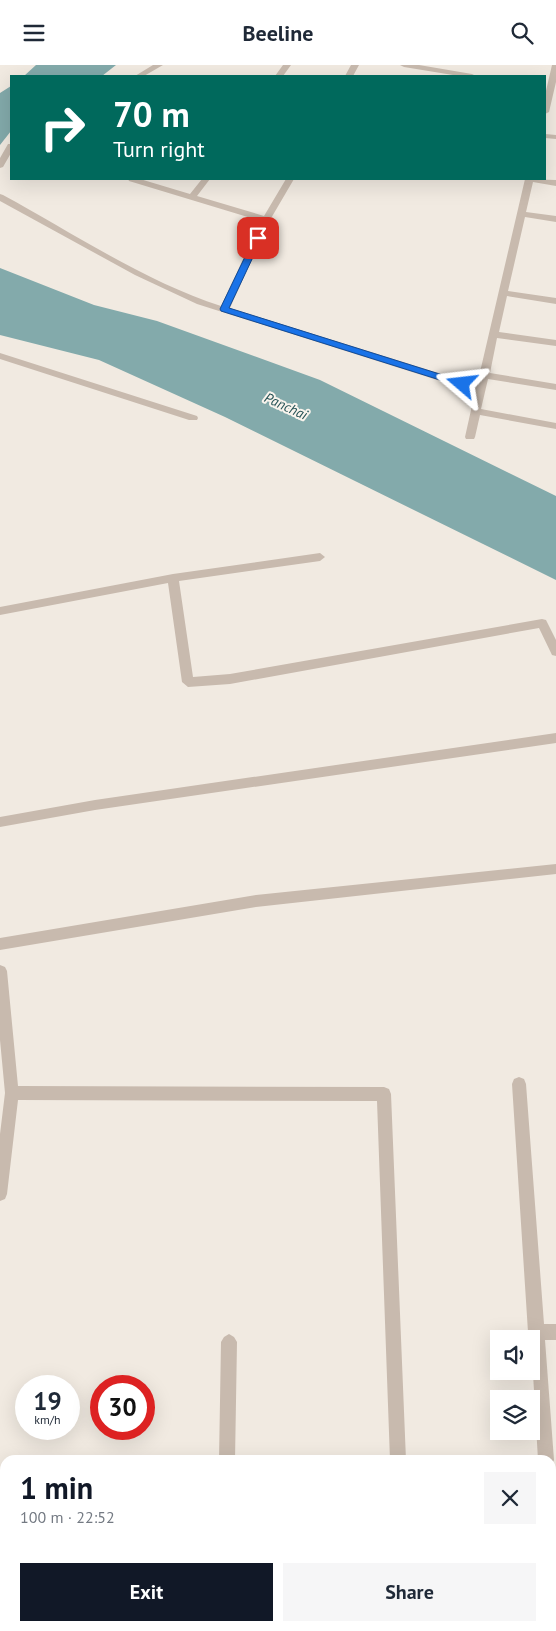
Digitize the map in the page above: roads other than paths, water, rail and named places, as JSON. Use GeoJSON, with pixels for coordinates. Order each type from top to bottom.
{"type":"FeatureCollection","features":[{"type":"Feature","properties":{"kind":"street"},"geometry":{"type":"LineString","coordinates":[[141,75],[159,65]]}},
{"type":"Feature","properties":{"kind":"street"},"geometry":{"type":"LineString","coordinates":[[404,65],[467,75]]}},
{"type":"Feature","properties":{"kind":"street"},"geometry":{"type":"LineString","coordinates":[[546,104],[548,89],[556,65]]}},
{"type":"Feature","properties":{"kind":"street"},"geometry":{"type":"LineString","coordinates":[[0,165],[10,148]]}},
{"type":"Feature","properties":{"kind":"street"},"geometry":{"type":"LineString","coordinates":[[135,180],[266,220]]}},
{"type":"Feature","properties":{"kind":"street"},"geometry":{"type":"LineString","coordinates":[[192,197],[205,180]]}},
{"type":"Feature","properties":{"kind":"street"},"geometry":{"type":"LineString","coordinates":[[224,309],[266,220],[289,180]]}},
{"type":"Feature","properties":{"kind":"street"},"geometry":{"type":"LineString","coordinates":[[470,437],[529,180]]}},
{"type":"Feature","properties":{"kind":"street"},"geometry":{"type":"LineString","coordinates":[[536,180],[556,183]]}},
{"type":"Feature","properties":{"kind":"street"},"geometry":{"type":"LineString","coordinates":[[0,197],[138,273],[200,302],[481,390]]}},
{"type":"Feature","properties":{"kind":"street"},"geometry":{"type":"LineString","coordinates":[[521,214],[556,219]]}},
{"type":"Feature","properties":{"kind":"street"},"geometry":{"type":"LineString","coordinates":[[503,293],[556,301]]}},
{"type":"Feature","properties":{"kind":"street"},"geometry":{"type":"LineString","coordinates":[[494,334],[556,343]]}},
{"type":"Feature","properties":{"kind":"street"},"geometry":{"type":"LineString","coordinates":[[0,356],[193,418]]}},
{"type":"Feature","properties":{"kind":"street"},"geometry":{"type":"LineString","coordinates":[[484,375],[556,387]]}},
{"type":"Feature","properties":{"kind":"street"},"geometry":{"type":"LineString","coordinates":[[476,411],[556,427]]}},
{"type":"Feature","properties":{"kind":"street"},"geometry":{"type":"LineString","coordinates":[[0,611],[173,578],[320,557]]}},
{"type":"Feature","properties":{"kind":"street"},"geometry":{"type":"LineString","coordinates":[[173,578],[188,682],[230,679],[542,623],[556,652]]}},
{"type":"Feature","properties":{"kind":"street"},"geometry":{"type":"LineString","coordinates":[[0,822],[94,805],[556,738]]}},
{"type":"Feature","properties":{"kind":"street"},"geometry":{"type":"LineString","coordinates":[[0,944],[256,901],[354,889],[556,869]]}},
{"type":"Feature","properties":{"kind":"street"},"geometry":{"type":"LineString","coordinates":[[0,971],[12,1093],[0,1194]]}},
{"type":"Feature","properties":{"kind":"street"},"geometry":{"type":"LineString","coordinates":[[519,1084],[536,1330]]}},
{"type":"Feature","properties":{"kind":"street"},"geometry":{"type":"LineString","coordinates":[[12,1093],[384,1094],[398,1455]]}},
{"type":"Feature","properties":{"kind":"street"},"geometry":{"type":"LineString","coordinates":[[540,1332],[556,1332]]}},
{"type":"Feature","properties":{"kind":"street"},"geometry":{"type":"LineString","coordinates":[[227,1455],[229,1342]]}},
{"type":"Feature","properties":{"kind":"street"},"geometry":{"type":"LineString","coordinates":[[540,1380],[546,1455]]}},
{"type":"Feature","properties":{"kind":"water"},"geometry":{"type":"Polygon","coordinates":[[[36,65],[116,65],[103,75],[25,75],[36,65]]]}},
{"type":"Feature","properties":{"kind":"water"},"geometry":{"type":"Polygon","coordinates":[[[10,87],[10,132],[0,145],[0,93],[10,87]]]}},
{"type":"Feature","properties":{"kind":"water","name":"Panchai"},"geometry":{"type":"Polygon","coordinates":[[[0,268],[94,305],[157,321],[320,380],[556,496],[556,580],[225,417],[99,360],[0,335],[0,268]]]}}]}
